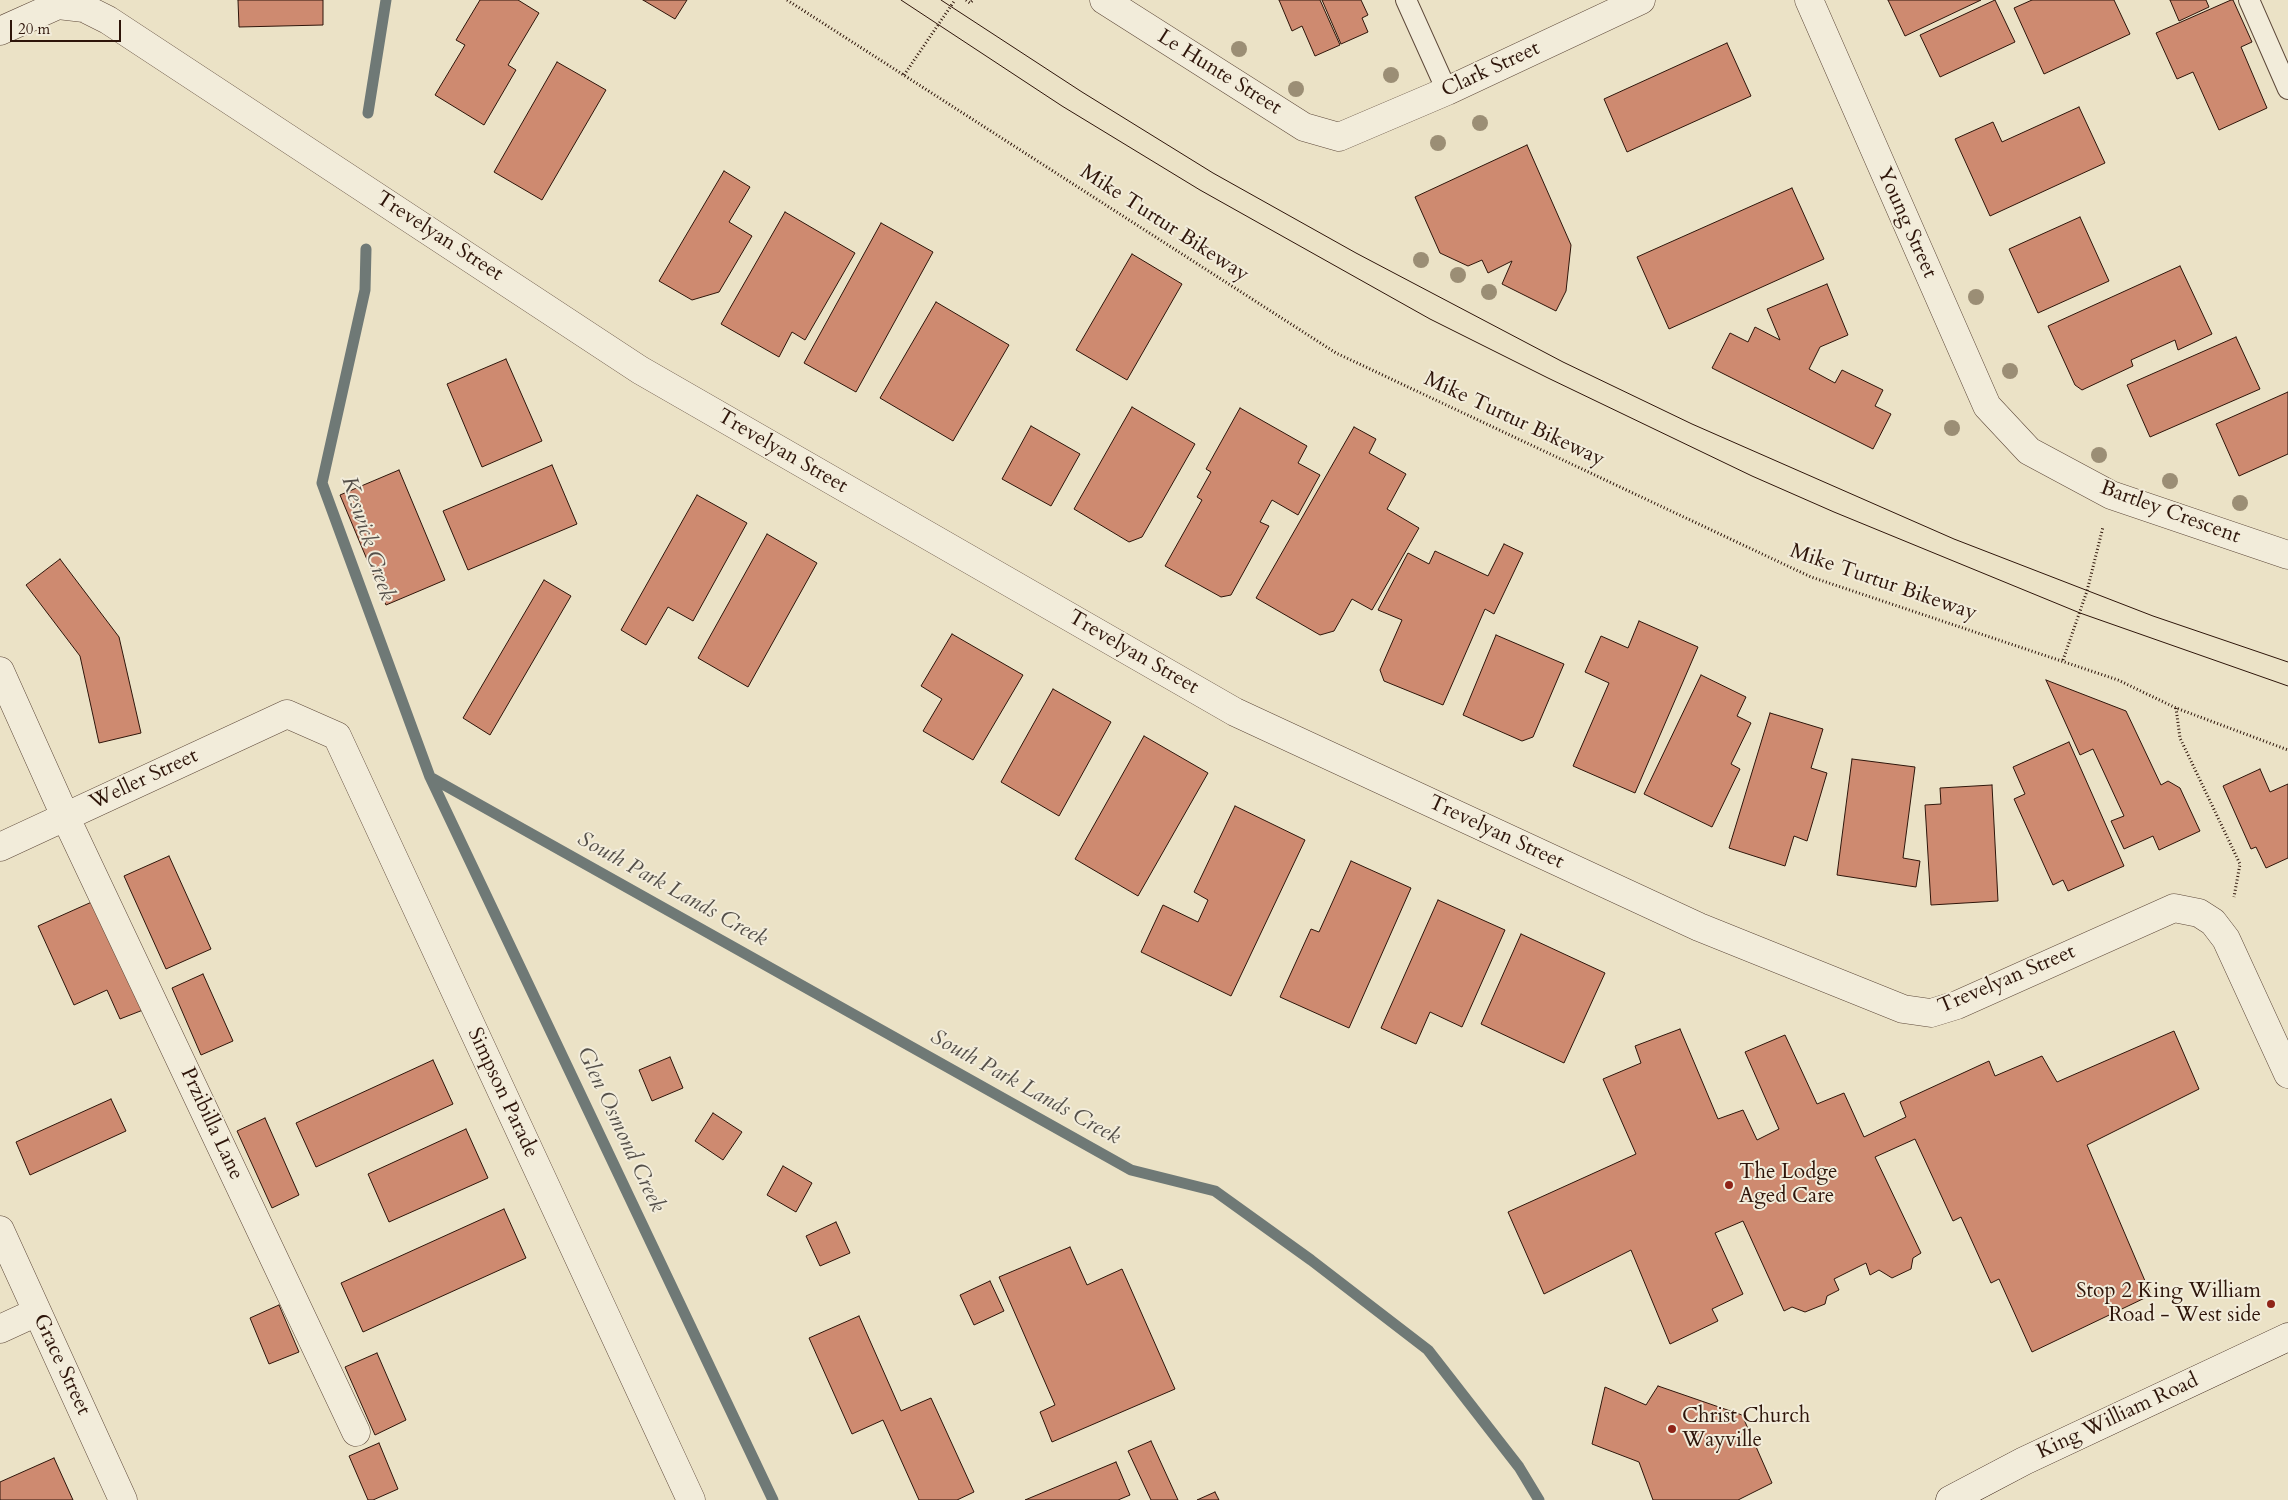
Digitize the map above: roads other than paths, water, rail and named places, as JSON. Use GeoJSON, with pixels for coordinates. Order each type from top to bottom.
{"type":"FeatureCollection","features":[{"type":"Feature","properties":{"kind":"street","name":"Le Hunte Street"},"geometry":{"type":"LineString","coordinates":[[1104,0],[1304,127],[1339,137]]}},
{"type":"Feature","properties":{"kind":"street","name":"Clark Street"},"geometry":{"type":"LineString","coordinates":[[1339,137],[1448,91],[1641,0]]}},
{"type":"Feature","properties":{"kind":"street","name":"Young Street"},"geometry":{"type":"LineString","coordinates":[[1794,0],[1826,40]]}},
{"type":"Feature","properties":{"kind":"street","name":"Young Street"},"geometry":{"type":"LineString","coordinates":[[1809,0],[1987,406]]}},
{"type":"Feature","properties":{"kind":"street","name":"Trevelyan Street"},"geometry":{"type":"LineString","coordinates":[[0,31],[58,5],[109,10],[344,175],[640,370],[1235,712],[1699,927],[1903,1009],[1932,1013],[1958,1005],[2174,908],[2199,912],[2213,922],[2226,939],[2288,1074]]}},
{"type":"Feature","properties":{"kind":"street","name":"Bartley Crescent"},"geometry":{"type":"LineString","coordinates":[[1987,406],[2029,451],[2111,495],[2288,555]]}},
{"type":"Feature","properties":{"kind":"street","name":"Przibilla Lane"},"geometry":{"type":"LineString","coordinates":[[0,671],[65,816],[356,1432]]}},
{"type":"Feature","properties":{"kind":"street","name":"Weller Street"},"geometry":{"type":"LineString","coordinates":[[0,846],[287,714]]}},
{"type":"Feature","properties":{"kind":"street","name":"Simpson Parade"},"geometry":{"type":"LineString","coordinates":[[287,714],[337,736],[691,1500]]}},
{"type":"Feature","properties":{"kind":"street","name":"Grace Street"},"geometry":{"type":"LineString","coordinates":[[0,1230],[123,1500]]}},
{"type":"Feature","properties":{"kind":"street"},"geometry":{"type":"LineString","coordinates":[[0,1329],[37,1312]]}},
{"type":"Feature","properties":{"kind":"street","name":"King William Road"},"geometry":{"type":"LineString","coordinates":[[1950,1500],[2024,1461],[2288,1337]]}},
{"type":"Feature","properties":{"kind":"lane"},"geometry":{"type":"LineString","coordinates":[[1406,0],[1448,91]]}},
{"type":"Feature","properties":{"kind":"lane"},"geometry":{"type":"LineString","coordinates":[[2249,0],[2288,89]]}},
{"type":"Feature","properties":{"kind":"waterway","name":"Keswick Creek"},"geometry":{"type":"LineString","coordinates":[[368,113],[386,0]]}},
{"type":"Feature","properties":{"kind":"waterway","name":"Glen Osmond Creek"},"geometry":{"type":"LineString","coordinates":[[366,249],[365,290],[322,483],[430,777],[773,1500]]}},
{"type":"Feature","properties":{"kind":"waterway","name":"South Park Lands Creek"},"geometry":{"type":"LineString","coordinates":[[430,777],[1131,1170],[1215,1191],[1311,1260],[1428,1350],[1519,1467],[1539,1500]]}},
{"type":"Feature","properties":{"kind":"tram line"},"geometry":{"type":"LineString","coordinates":[[901,0],[1062,106],[1200,190],[1430,319],[1548,378],[1752,476],[1834,512],[2080,613],[2288,686]]}},
{"type":"Feature","properties":{"kind":"tram line"},"geometry":{"type":"LineString","coordinates":[[941,0],[1082,92],[1213,173],[1356,253],[1563,362],[1692,424],[1954,539],[2153,616],[2288,662]]}},
{"type":"Feature","properties":{"kind":"place","name":"The Lodge Aged Care"},"geometry":{"type":"Point","coordinates":[1729,1185]}},
{"type":"Feature","properties":{"kind":"place","name":"Stop 2 King William Road - West side"},"geometry":{"type":"Point","coordinates":[2271,1304]}},
{"type":"Feature","properties":{"kind":"place","name":"Christ Church Wayville"},"geometry":{"type":"Point","coordinates":[1672,1429]}}]}
